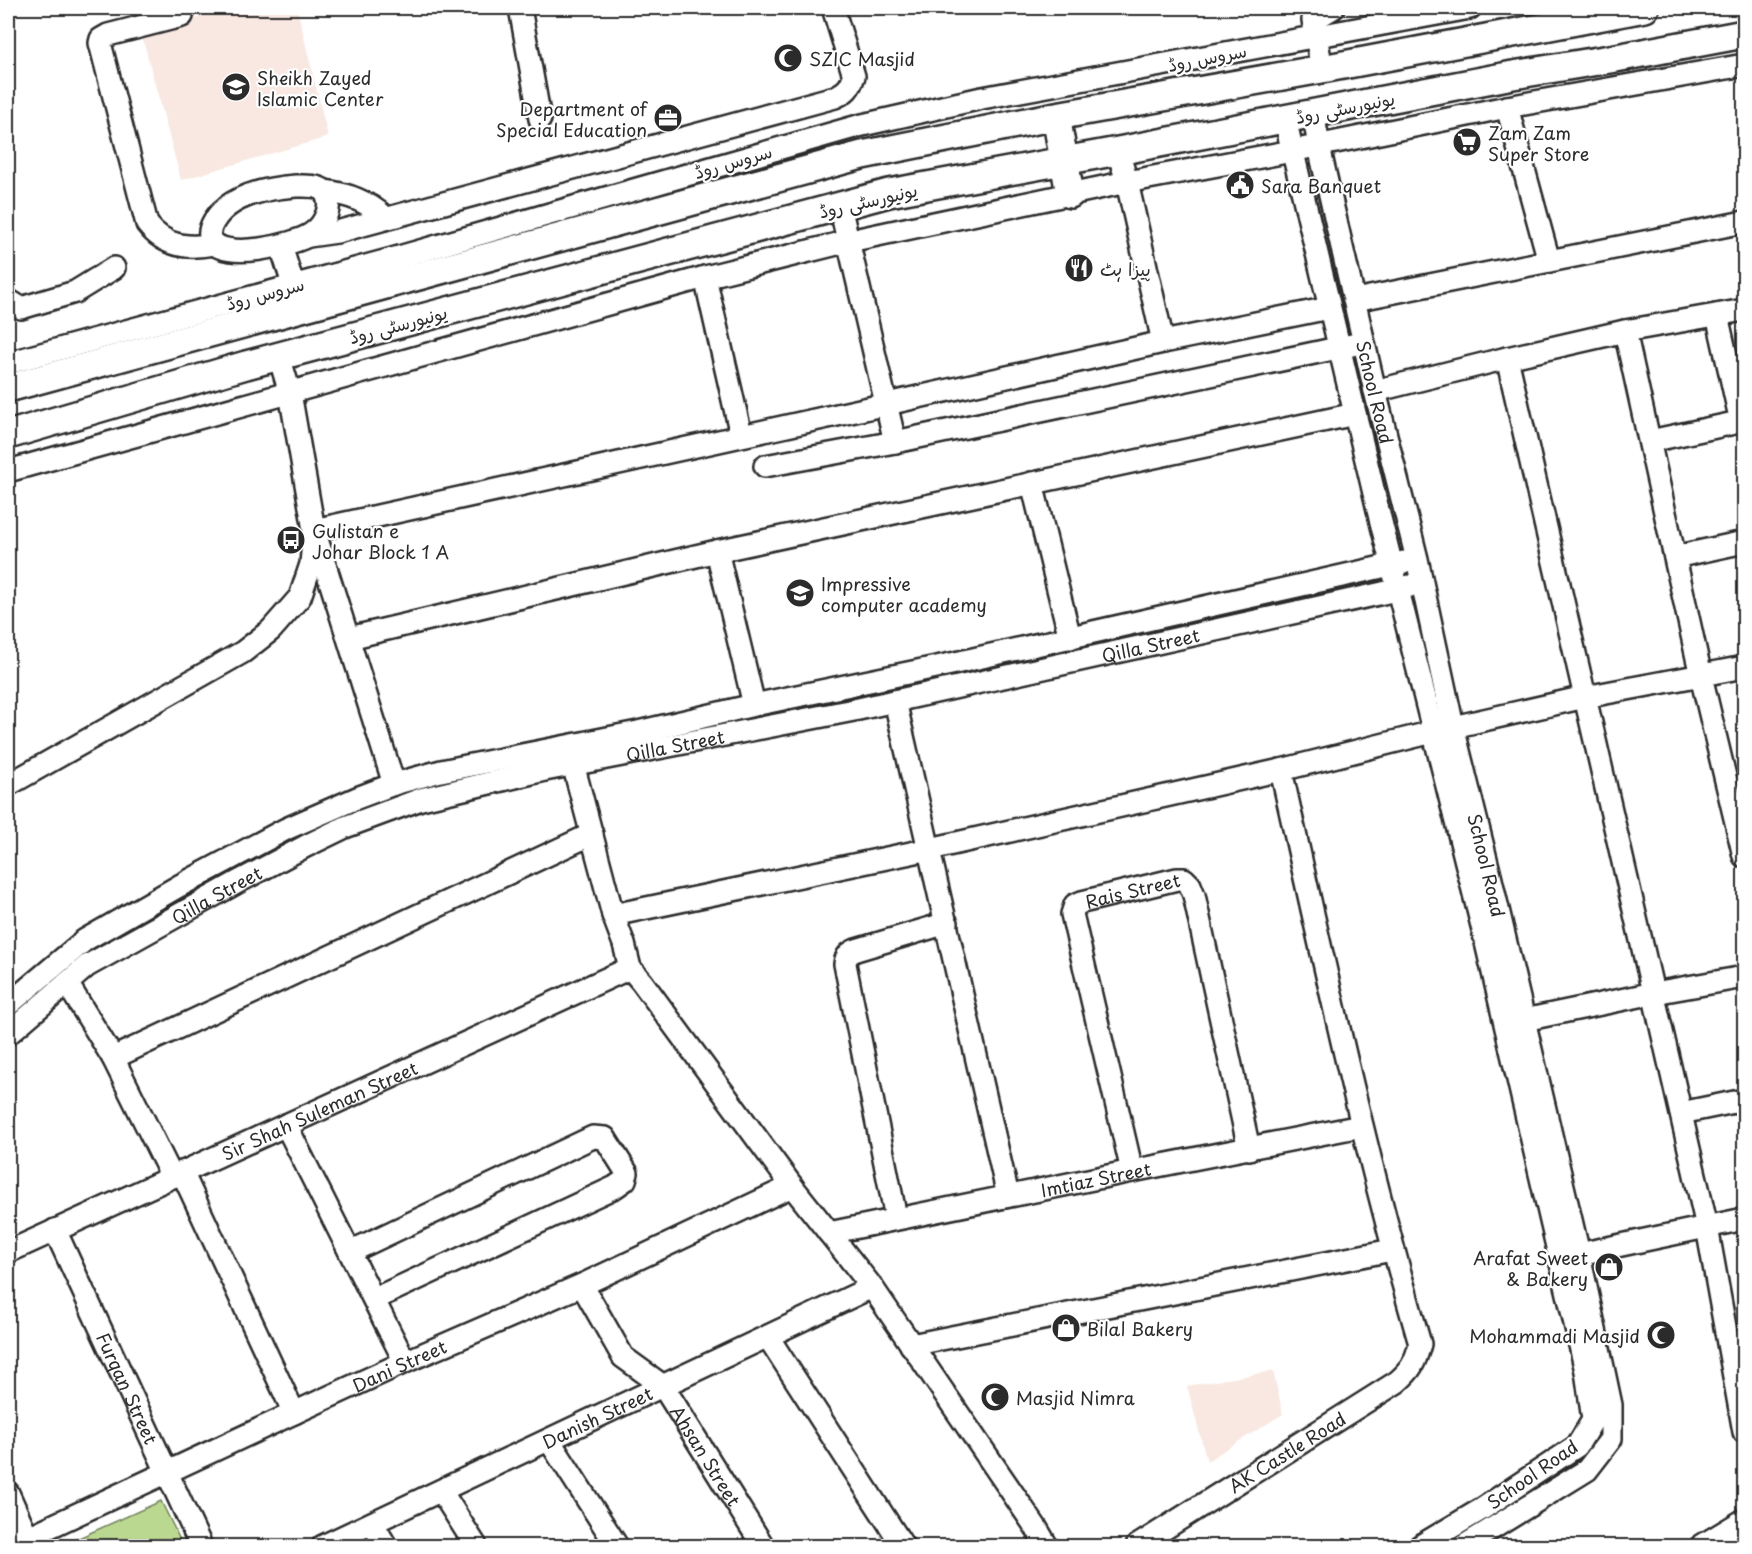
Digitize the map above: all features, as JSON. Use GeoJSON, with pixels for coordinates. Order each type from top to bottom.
{"type":"FeatureCollection","features":[{"type":"Feature","properties":{"kind":"main road"},"geometry":{"type":"LineString","coordinates":[[8,388],[77,356],[297,297],[862,155],[1056,116],[1645,8]]}},
{"type":"Feature","properties":{"kind":"main road","name":"یونیورسٹی روڈ"},"geometry":{"type":"LineString","coordinates":[[8,435],[279,356],[888,194],[1513,75],[1744,34]]}},
{"type":"Feature","properties":{"kind":"main road"},"geometry":{"type":"LineString","coordinates":[[1056,116],[1070,194]]}},
{"type":"Feature","properties":{"kind":"street"},"geometry":{"type":"LineString","coordinates":[[520,8],[540,119]]}},
{"type":"Feature","properties":{"kind":"street"},"geometry":{"type":"LineString","coordinates":[[182,16],[108,35],[101,39],[100,43],[147,224],[155,235],[172,243],[192,246],[215,244],[246,251],[281,246],[309,236],[337,232],[836,97],[851,86],[854,76],[833,8]]}},
{"type":"Feature","properties":{"kind":"street"},"geometry":{"type":"LineString","coordinates":[[1322,69],[1309,21],[1333,8]]}},
{"type":"Feature","properties":{"kind":"street","name":"سروس روڈ"},"geometry":{"type":"LineString","coordinates":[[297,297],[415,253],[858,126],[982,98],[1051,86],[1309,21],[1470,8]]}},
{"type":"Feature","properties":{"kind":"street"},"geometry":{"type":"LineString","coordinates":[[8,471],[705,277],[849,242],[1127,182],[1292,151],[1508,106],[1744,65]]}},
{"type":"Feature","properties":{"kind":"street"},"geometry":{"type":"LineString","coordinates":[[1051,86],[1056,116]]}},
{"type":"Feature","properties":{"kind":"street"},"geometry":{"type":"LineString","coordinates":[[1508,106],[1549,261]]}},
{"type":"Feature","properties":{"kind":"street","name":"School Road"},"geometry":{"type":"LineString","coordinates":[[1313,114],[1375,391],[1417,559],[1444,730],[1484,934],[1589,1344],[1611,1405],[1611,1439],[1587,1470],[1464,1546]]}},
{"type":"Feature","properties":{"kind":"street","name":"School Road"},"geometry":{"type":"LineString","coordinates":[[1285,119],[1391,565],[1444,730],[1524,1020],[1579,1254],[1589,1344],[1586,1371],[1593,1420],[1577,1446],[1482,1509],[1419,1546]]}},
{"type":"Feature","properties":{"kind":"street"},"geometry":{"type":"LineString","coordinates":[[1118,152],[1127,182],[1163,342]]}},
{"type":"Feature","properties":{"kind":"street"},"geometry":{"type":"LineString","coordinates":[[215,244],[210,232],[219,214],[237,201],[282,187],[308,186],[351,196],[363,201],[386,218]]}},
{"type":"Feature","properties":{"kind":"street"},"geometry":{"type":"LineString","coordinates":[[309,236],[319,228],[327,215],[328,206],[324,191]]}},
{"type":"Feature","properties":{"kind":"street"},"geometry":{"type":"LineString","coordinates":[[840,206],[896,442]]}},
{"type":"Feature","properties":{"kind":"street"},"geometry":{"type":"LineString","coordinates":[[1354,300],[1744,222]]}},
{"type":"Feature","properties":{"kind":"street"},"geometry":{"type":"LineString","coordinates":[[281,246],[297,297]]}},
{"type":"Feature","properties":{"kind":"street"},"geometry":{"type":"LineString","coordinates":[[12,307],[75,292],[114,268]]}},
{"type":"Feature","properties":{"kind":"street"},"geometry":{"type":"LineString","coordinates":[[705,277],[741,435]]}},
{"type":"Feature","properties":{"kind":"street"},"geometry":{"type":"LineString","coordinates":[[314,530],[1163,342],[1329,308]]}},
{"type":"Feature","properties":{"kind":"street"},"geometry":{"type":"LineString","coordinates":[[1375,391],[1507,357],[1744,310]]}},
{"type":"Feature","properties":{"kind":"street"},"geometry":{"type":"LineString","coordinates":[[1650,441],[1743,422],[1736,362],[1717,315]]}},
{"type":"Feature","properties":{"kind":"street"},"geometry":{"type":"LineString","coordinates":[[1625,332],[1701,676],[1744,856]]}},
{"type":"Feature","properties":{"kind":"street"},"geometry":{"type":"LineString","coordinates":[[765,466],[896,442],[1364,343]]}},
{"type":"Feature","properties":{"kind":"street"},"geometry":{"type":"LineString","coordinates":[[8,363],[77,356]]}},
{"type":"Feature","properties":{"kind":"street"},"geometry":{"type":"LineString","coordinates":[[279,356],[290,393],[314,530],[394,784]]}},
{"type":"Feature","properties":{"kind":"street"},"geometry":{"type":"LineString","coordinates":[[1507,357],[1707,1227],[1737,1343],[1744,1432]]}},
{"type":"Feature","properties":{"kind":"street"},"geometry":{"type":"LineString","coordinates":[[349,638],[717,551],[1355,414]]}},
{"type":"Feature","properties":{"kind":"street"},"geometry":{"type":"LineString","coordinates":[[1032,483],[1070,638]]}},
{"type":"Feature","properties":{"kind":"street"},"geometry":{"type":"LineString","coordinates":[[8,785],[243,652],[271,630],[300,597],[311,564],[314,530]]}},
{"type":"Feature","properties":{"kind":"street"},"geometry":{"type":"LineString","coordinates":[[1675,557],[1744,542]]}},
{"type":"Feature","properties":{"kind":"street"},"geometry":{"type":"LineString","coordinates":[[717,551],[754,705]]}},
{"type":"Feature","properties":{"kind":"street","name":"Qilla Street"},"geometry":{"type":"LineString","coordinates":[[8,1005],[85,940],[179,886],[286,829],[394,784],[441,771],[639,732],[754,705],[1070,638],[1417,559]]}},
{"type":"Feature","properties":{"kind":"street","name":"Qilla Street"},"geometry":{"type":"LineString","coordinates":[[8,1033],[87,966],[238,882],[345,827],[421,799],[573,764],[895,701],[1421,583]]}},
{"type":"Feature","properties":{"kind":"street"},"geometry":{"type":"LineString","coordinates":[[613,915],[930,849],[1281,770],[1585,697],[1744,667]]}},
{"type":"Feature","properties":{"kind":"street"},"geometry":{"type":"LineString","coordinates":[[895,701],[1008,1196]]}},
{"type":"Feature","properties":{"kind":"street"},"geometry":{"type":"LineString","coordinates":[[573,764],[613,915],[630,968],[792,1186],[872,1287],[1047,1546]]}},
{"type":"Feature","properties":{"kind":"street"},"geometry":{"type":"LineString","coordinates":[[911,1345],[1392,1250],[1361,1126],[1281,770]]}},
{"type":"Feature","properties":{"kind":"street"},"geometry":{"type":"LineString","coordinates":[[286,829],[298,851]]}},
{"type":"Feature","properties":{"kind":"street"},"geometry":{"type":"LineString","coordinates":[[113,1058],[592,834]]}},
{"type":"Feature","properties":{"kind":"street","name":"Rais Street"},"geometry":{"type":"LineString","coordinates":[[1132,1171],[1072,914],[1075,905],[1082,902],[1177,879],[1184,879],[1190,885],[1194,896],[1249,1149]]}},
{"type":"Feature","properties":{"kind":"street"},"geometry":{"type":"LineString","coordinates":[[896,1218],[845,964],[849,953],[856,950],[946,922]]}},
{"type":"Feature","properties":{"kind":"street","name":"Sir Shah Suleman Street"},"geometry":{"type":"LineString","coordinates":[[8,1252],[630,968]]}},
{"type":"Feature","properties":{"kind":"street"},"geometry":{"type":"LineString","coordinates":[[1524,1020],[1744,977]]}},
{"type":"Feature","properties":{"kind":"street"},"geometry":{"type":"LineString","coordinates":[[67,983],[113,1058],[177,1174],[294,1413]]}},
{"type":"Feature","properties":{"kind":"street"},"geometry":{"type":"LineString","coordinates":[[1681,1113],[1744,1100]]}},
{"type":"Feature","properties":{"kind":"street"},"geometry":{"type":"LineString","coordinates":[[286,1125],[405,1362]]}},
{"type":"Feature","properties":{"kind":"street","name":"Imtiaz Street"},"geometry":{"type":"LineString","coordinates":[[829,1233],[1361,1126]]}},
{"type":"Feature","properties":{"kind":"street"},"geometry":{"type":"LineString","coordinates":[[350,1252],[593,1137],[604,1137],[627,1173],[625,1180],[615,1187],[374,1299]]}},
{"type":"Feature","properties":{"kind":"street","name":"Dani Street"},"geometry":{"type":"LineString","coordinates":[[18,1542],[405,1362],[582,1285],[792,1186]]}},
{"type":"Feature","properties":{"kind":"street"},"geometry":{"type":"LineString","coordinates":[[1579,1254],[1744,1219]]}},
{"type":"Feature","properties":{"kind":"street","name":"Furqan Street"},"geometry":{"type":"LineString","coordinates":[[55,1230],[201,1546]]}},
{"type":"Feature","properties":{"kind":"street","name":"AK Castle Road"},"geometry":{"type":"LineString","coordinates":[[1137,1546],[1397,1382],[1410,1371],[1420,1344],[1392,1250]]}},
{"type":"Feature","properties":{"kind":"street","name":"Ahsan Street"},"geometry":{"type":"LineString","coordinates":[[582,1285],[623,1357],[663,1386],[763,1546]]}},
{"type":"Feature","properties":{"kind":"street","name":"Danish Street"},"geometry":{"type":"LineString","coordinates":[[323,1546],[872,1287]]}},
{"type":"Feature","properties":{"kind":"street"},"geometry":{"type":"LineString","coordinates":[[768,1336],[903,1546]]}},
{"type":"Feature","properties":{"kind":"street"},"geometry":{"type":"LineString","coordinates":[[549,1440],[617,1546]]}},
{"type":"Feature","properties":{"kind":"street"},"geometry":{"type":"LineString","coordinates":[[441,1491],[476,1546]]}},
{"type":"Feature","properties":{"kind":"street"},"geometry":{"type":"LineString","coordinates":[[8,1493],[18,1542]]}},
{"type":"Feature","properties":{"kind":"street"},"geometry":{"type":"LineString","coordinates":[[1701,1546],[1744,1520]]}},
{"type":"Feature","properties":{"kind":"street"},"geometry":{"type":"LineString","coordinates":[[372,1523],[386,1546]]}},
{"type":"Feature","properties":{"kind":"shaded area","name":"Sheikh Zayed Islamic Center"},"geometry":{"type":"Polygon","coordinates":[[[228,8],[297,8],[328,137],[181,180],[142,36],[228,8]]]}},
{"type":"Feature","properties":{"kind":"shaded area"},"geometry":{"type":"Polygon","coordinates":[[[1273,1371],[1283,1414],[1207,1461],[1187,1386],[1273,1371]]]}},
{"type":"Feature","properties":{"kind":"green space"},"geometry":{"type":"Polygon","coordinates":[[[161,1501],[183,1546],[61,1546],[161,1501]]]}},
{"type":"Feature","properties":{"kind":"place","name":"SZIC Masjid"},"geometry":{"type":"Point","coordinates":[788,58]}},
{"type":"Feature","properties":{"kind":"place","name":"Sheikh Zayed Islamic Center"},"geometry":{"type":"Point","coordinates":[236,87]}},
{"type":"Feature","properties":{"kind":"place","name":"Department of Special Education"},"geometry":{"type":"Point","coordinates":[668,118]}},
{"type":"Feature","properties":{"kind":"place","name":"Zam Zam Super Store"},"geometry":{"type":"Point","coordinates":[1467,142]}},
{"type":"Feature","properties":{"kind":"place","name":"Sara Banquet"},"geometry":{"type":"Point","coordinates":[1240,185]}},
{"type":"Feature","properties":{"kind":"place","name":"پیزا ہٹ"},"geometry":{"type":"Point","coordinates":[1079,268]}},
{"type":"Feature","properties":{"kind":"place","name":"Gulistan e Johar Block 1 A"},"geometry":{"type":"Point","coordinates":[291,540]}},
{"type":"Feature","properties":{"kind":"place","name":"Impressive computer academy"},"geometry":{"type":"Point","coordinates":[800,593]}},
{"type":"Feature","properties":{"kind":"place","name":"Arafat Sweet & Bakery"},"geometry":{"type":"Point","coordinates":[1609,1267]}},
{"type":"Feature","properties":{"kind":"place","name":"Bilal Bakery"},"geometry":{"type":"Point","coordinates":[1066,1328]}},
{"type":"Feature","properties":{"kind":"place","name":"Mohammadi Masjid"},"geometry":{"type":"Point","coordinates":[1661,1335]}},
{"type":"Feature","properties":{"kind":"place","name":"Masjid Nimra"},"geometry":{"type":"Point","coordinates":[995,1397]}}]}
